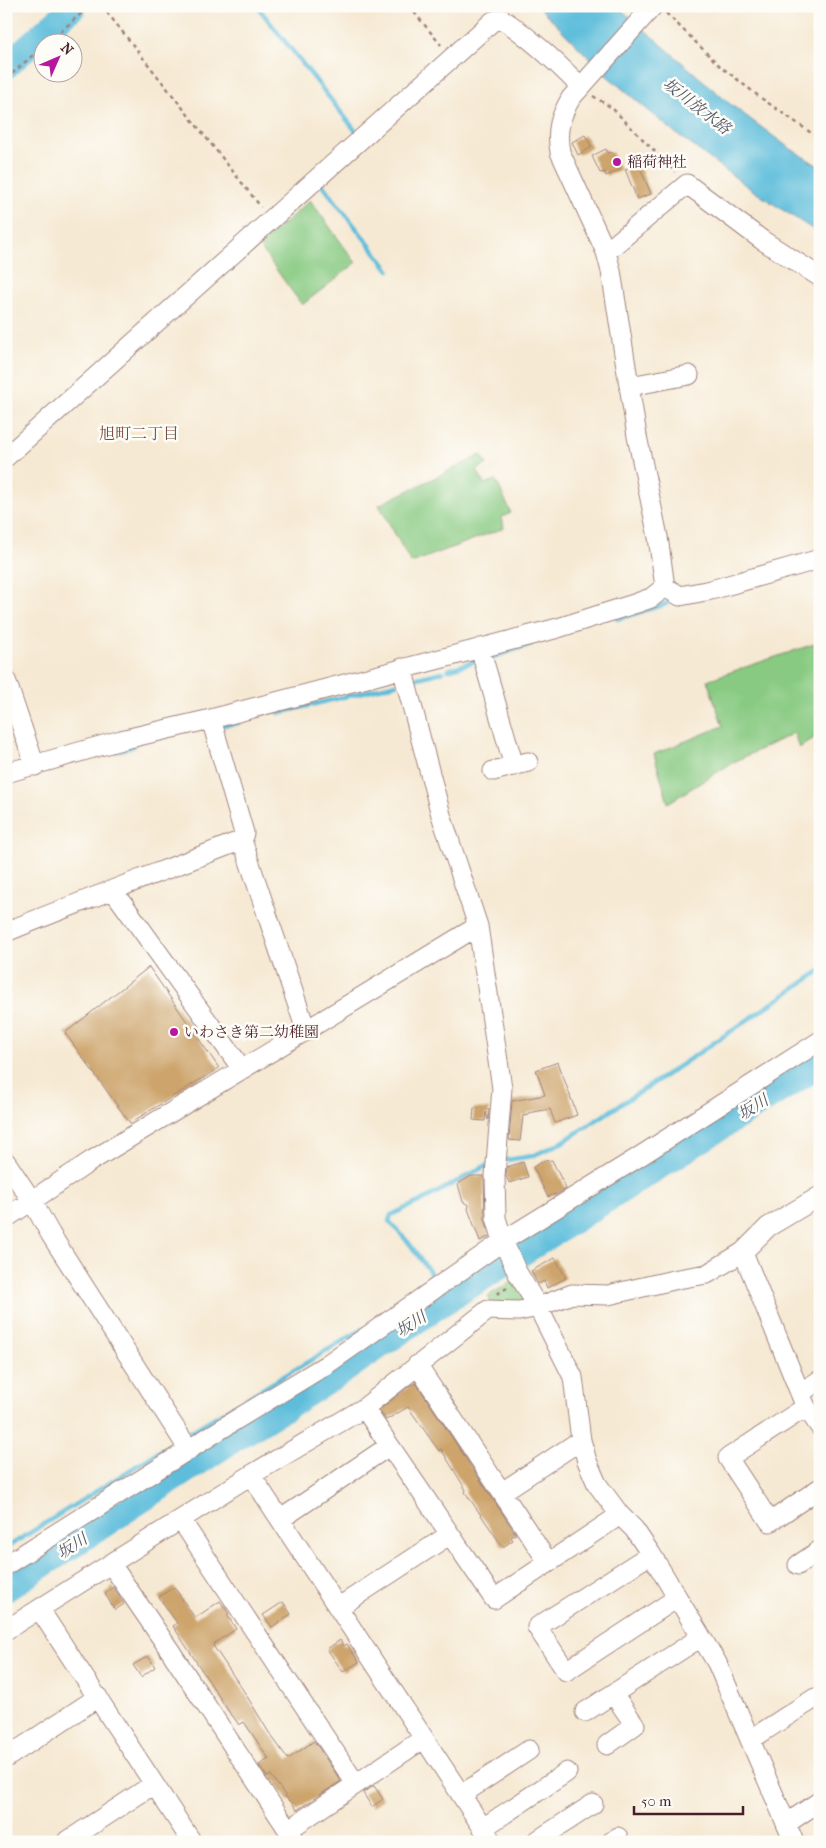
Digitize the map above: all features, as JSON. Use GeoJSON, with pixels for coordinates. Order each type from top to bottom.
{"type":"FeatureCollection","features":[{"type":"Feature","properties":{"kind":"street"},"geometry":{"type":"LineString","coordinates":[[654,6],[570,98],[561,115],[557,138],[560,152],[606,252],[618,311],[641,455],[658,537],[665,587]]}},
{"type":"Feature","properties":{"kind":"street"},"geometry":{"type":"LineString","coordinates":[[6,457],[446,52],[493,21],[502,19],[543,50],[582,84]]}},
{"type":"Feature","properties":{"kind":"street"},"geometry":{"type":"LineString","coordinates":[[606,252],[687,184],[754,234],[820,277]]}},
{"type":"Feature","properties":{"kind":"street"},"geometry":{"type":"LineString","coordinates":[[630,386],[689,375]]}},
{"type":"Feature","properties":{"kind":"street"},"geometry":{"type":"LineString","coordinates":[[665,587],[680,596],[739,583],[820,559]]}},
{"type":"Feature","properties":{"kind":"street"},"geometry":{"type":"LineString","coordinates":[[6,774],[121,740],[211,719],[558,628],[637,603],[650,598],[665,587]]}},
{"type":"Feature","properties":{"kind":"street"},"geometry":{"type":"LineString","coordinates":[[480,648],[521,764],[493,772]]}},
{"type":"Feature","properties":{"kind":"street"},"geometry":{"type":"LineString","coordinates":[[402,668],[441,815],[478,926],[502,1088],[495,1176],[496,1218],[504,1242],[517,1272],[538,1307],[573,1377],[581,1440],[587,1461],[597,1484],[620,1515],[634,1529],[651,1554],[717,1664],[794,1842]]}},
{"type":"Feature","properties":{"kind":"street"},"geometry":{"type":"LineString","coordinates":[[6,680],[35,766]]}},
{"type":"Feature","properties":{"kind":"street"},"geometry":{"type":"LineString","coordinates":[[211,719],[244,833],[242,840],[306,1030]]}},
{"type":"Feature","properties":{"kind":"street"},"geometry":{"type":"LineString","coordinates":[[6,932],[87,898],[113,890],[242,840]]}},
{"type":"Feature","properties":{"kind":"street"},"geometry":{"type":"LineString","coordinates":[[113,890],[242,1069]]}},
{"type":"Feature","properties":{"kind":"street"},"geometry":{"type":"LineString","coordinates":[[6,1218],[91,1161],[478,926]]}},
{"type":"Feature","properties":{"kind":"street"},"geometry":{"type":"LineString","coordinates":[[6,1565],[184,1442],[349,1350],[504,1242],[820,1041]]}},
{"type":"Feature","properties":{"kind":"street"},"geometry":{"type":"LineString","coordinates":[[6,1162],[184,1442]]}},
{"type":"Feature","properties":{"kind":"street"},"geometry":{"type":"LineString","coordinates":[[6,1630],[251,1475],[364,1408],[488,1310],[519,1311],[538,1307],[572,1294],[608,1295],[707,1274],[743,1252],[768,1227],[820,1196]]}},
{"type":"Feature","properties":{"kind":"street"},"geometry":{"type":"LineString","coordinates":[[743,1252],[803,1400],[820,1427]]}},
{"type":"Feature","properties":{"kind":"street"},"geometry":{"type":"LineString","coordinates":[[417,1365],[548,1562]]}},
{"type":"Feature","properties":{"kind":"street"},"geometry":{"type":"LineString","coordinates":[[820,1380],[803,1400],[728,1458],[770,1522],[820,1488]]}},
{"type":"Feature","properties":{"kind":"street"},"geometry":{"type":"LineString","coordinates":[[364,1408],[494,1599],[620,1515]]}},
{"type":"Feature","properties":{"kind":"street"},"geometry":{"type":"LineString","coordinates":[[502,1492],[581,1440]]}},
{"type":"Feature","properties":{"kind":"street"},"geometry":{"type":"LineString","coordinates":[[281,1519],[389,1446]]}},
{"type":"Feature","properties":{"kind":"street"},"geometry":{"type":"LineString","coordinates":[[251,1475],[488,1835],[568,1772]]}},
{"type":"Feature","properties":{"kind":"street"},"geometry":{"type":"LineString","coordinates":[[181,1520],[356,1784]]}},
{"type":"Feature","properties":{"kind":"street"},"geometry":{"type":"LineString","coordinates":[[339,1607],[449,1534]]}},
{"type":"Feature","properties":{"kind":"street"},"geometry":{"type":"LineString","coordinates":[[798,1566],[820,1550]]}},
{"type":"Feature","properties":{"kind":"street"},"geometry":{"type":"LineString","coordinates":[[651,1554],[537,1627],[566,1671],[677,1598]]}},
{"type":"Feature","properties":{"kind":"street"},"geometry":{"type":"LineString","coordinates":[[111,1564],[292,1836],[356,1784],[424,1739]]}},
{"type":"Feature","properties":{"kind":"street"},"geometry":{"type":"LineString","coordinates":[[40,1610],[192,1842]]}},
{"type":"Feature","properties":{"kind":"street"},"geometry":{"type":"LineString","coordinates":[[585,1712],[701,1637]]}},
{"type":"Feature","properties":{"kind":"street"},"geometry":{"type":"LineString","coordinates":[[607,1745],[634,1726],[614,1695]]}},
{"type":"Feature","properties":{"kind":"street"},"geometry":{"type":"LineString","coordinates":[[6,1758],[98,1697]]}},
{"type":"Feature","properties":{"kind":"street"},"geometry":{"type":"LineString","coordinates":[[750,1740],[815,1698]]}},
{"type":"Feature","properties":{"kind":"street"},"geometry":{"type":"LineString","coordinates":[[461,1795],[529,1750]]}},
{"type":"Feature","properties":{"kind":"street"},"geometry":{"type":"LineString","coordinates":[[66,1842],[154,1784]]}},
{"type":"Feature","properties":{"kind":"street"},"geometry":{"type":"LineString","coordinates":[[786,1824],[820,1801]]}},
{"type":"Feature","properties":{"kind":"street"},"geometry":{"type":"LineString","coordinates":[[535,1842],[593,1804]]}},
{"type":"Feature","properties":{"kind":"path"},"geometry":{"type":"LineString","coordinates":[[60,32],[90,6]]}},
{"type":"Feature","properties":{"kind":"path"},"geometry":{"type":"LineString","coordinates":[[102,6],[261,206]]}},
{"type":"Feature","properties":{"kind":"path"},"geometry":{"type":"LineString","coordinates":[[410,6],[446,52]]}},
{"type":"Feature","properties":{"kind":"path"},"geometry":{"type":"LineString","coordinates":[[665,6],[666,13],[720,66],[761,98],[820,139]]}},
{"type":"Feature","properties":{"kind":"path"},"geometry":{"type":"LineString","coordinates":[[6,79],[32,56]]}},
{"type":"Feature","properties":{"kind":"path"},"geometry":{"type":"LineString","coordinates":[[582,84],[589,94],[612,108],[687,184]]}},
{"type":"Feature","properties":{"kind":"green space"},"geometry":{"type":"Polygon","coordinates":[[[310,200],[356,263],[302,305],[259,246],[310,200]]]}},
{"type":"Feature","properties":{"kind":"green space"},"geometry":{"type":"Polygon","coordinates":[[[481,455],[487,464],[477,470],[484,484],[496,480],[511,513],[502,517],[504,528],[411,563],[379,505],[481,455]]]}},
{"type":"Feature","properties":{"kind":"green space"},"geometry":{"type":"Polygon","coordinates":[[[820,642],[820,734],[799,748],[794,733],[732,763],[668,803],[654,754],[723,726],[707,680],[820,642]]]}},
{"type":"Feature","properties":{"kind":"green space"},"geometry":{"type":"Polygon","coordinates":[[[514,1280],[525,1298],[521,1303],[491,1303],[488,1296],[514,1280]]]}},
{"type":"Feature","properties":{"kind":"water","name":"坂川放水路"},"geometry":{"type":"Polygon","coordinates":[[[538,6],[617,6],[730,104],[788,147],[820,167],[820,234],[752,190],[674,132],[606,75],[538,6]]]}},
{"type":"Feature","properties":{"kind":"building"},"geometry":{"type":"Polygon","coordinates":[[[585,135],[592,147],[578,155],[572,142],[585,135]]]}},
{"type":"Feature","properties":{"kind":"building"},"geometry":{"type":"Polygon","coordinates":[[[606,149],[608,153],[612,152],[620,170],[606,176],[605,172],[600,173],[592,156],[606,149]]]}},
{"type":"Feature","properties":{"kind":"building"},"geometry":{"type":"Polygon","coordinates":[[[639,165],[651,194],[637,199],[625,169],[639,165]]]}},
{"type":"Feature","properties":{"kind":"building","name":"いわさき第二幼稚園"},"geometry":{"type":"Polygon","coordinates":[[[149,967],[219,1068],[130,1123],[65,1033],[149,967]]]}},
{"type":"Feature","properties":{"kind":"building"},"geometry":{"type":"Polygon","coordinates":[[[558,1062],[577,1115],[555,1123],[550,1109],[528,1113],[528,1115],[523,1116],[520,1141],[509,1140],[512,1101],[545,1095],[536,1070],[558,1062]]]}},
{"type":"Feature","properties":{"kind":"building"},"geometry":{"type":"Polygon","coordinates":[[[474,1108],[489,1109],[488,1120],[486,1112],[485,1121],[473,1120],[474,1108]]]}},
{"type":"Feature","properties":{"kind":"building"},"geometry":{"type":"Polygon","coordinates":[[[552,1160],[566,1189],[548,1197],[533,1167],[544,1161],[552,1160]]]}},
{"type":"Feature","properties":{"kind":"building"},"geometry":{"type":"Polygon","coordinates":[[[523,1162],[528,1177],[509,1183],[506,1176],[507,1167],[523,1162]]]}},
{"type":"Feature","properties":{"kind":"building"},"geometry":{"type":"Polygon","coordinates":[[[471,1176],[484,1176],[485,1219],[490,1236],[480,1241],[468,1209],[469,1205],[463,1202],[458,1184],[471,1176]]]}},
{"type":"Feature","properties":{"kind":"building"},"geometry":{"type":"Polygon","coordinates":[[[555,1258],[566,1278],[547,1288],[544,1281],[538,1284],[531,1271],[555,1258]]]}},
{"type":"Feature","properties":{"kind":"building"},"geometry":{"type":"Polygon","coordinates":[[[416,1383],[516,1534],[511,1537],[513,1540],[503,1547],[465,1492],[466,1490],[441,1449],[439,1451],[408,1407],[386,1420],[379,1410],[416,1383]]]}},
{"type":"Feature","properties":{"kind":"building"},"geometry":{"type":"Polygon","coordinates":[[[113,1587],[124,1604],[115,1610],[105,1594],[113,1587]]]}},
{"type":"Feature","properties":{"kind":"building"},"geometry":{"type":"Polygon","coordinates":[[[174,1587],[195,1618],[220,1601],[229,1614],[227,1615],[236,1629],[213,1644],[214,1647],[288,1759],[314,1741],[341,1781],[297,1810],[271,1775],[267,1777],[259,1765],[269,1759],[244,1722],[239,1725],[231,1715],[173,1626],[177,1623],[159,1597],[174,1587]]]}},
{"type":"Feature","properties":{"kind":"building"},"geometry":{"type":"Polygon","coordinates":[[[283,1602],[291,1614],[272,1627],[263,1615],[283,1602]]]}},
{"type":"Feature","properties":{"kind":"building"},"geometry":{"type":"Polygon","coordinates":[[[340,1640],[344,1646],[347,1644],[359,1662],[343,1672],[327,1649],[340,1640]]]}},
{"type":"Feature","properties":{"kind":"building"},"geometry":{"type":"Polygon","coordinates":[[[148,1656],[155,1667],[141,1677],[133,1665],[148,1656]]]}},
{"type":"Feature","properties":{"kind":"building"},"geometry":{"type":"Polygon","coordinates":[[[374,1786],[383,1799],[372,1807],[363,1793],[374,1786]]]}},
{"type":"Feature","properties":{"kind":"waterway"},"geometry":{"type":"LineString","coordinates":[[6,66],[74,6]]}},
{"type":"Feature","properties":{"kind":"waterway"},"geometry":{"type":"LineString","coordinates":[[257,6],[355,130]]}},
{"type":"Feature","properties":{"kind":"waterway"},"geometry":{"type":"LineString","coordinates":[[321,183],[389,270]]}},
{"type":"Feature","properties":{"kind":"waterway"},"geometry":{"type":"LineString","coordinates":[[617,619],[666,604],[672,598]]}},
{"type":"Feature","properties":{"kind":"waterway"},"geometry":{"type":"LineString","coordinates":[[490,658],[531,644]]}},
{"type":"Feature","properties":{"kind":"waterway"},"geometry":{"type":"LineString","coordinates":[[448,670],[476,661]]}},
{"type":"Feature","properties":{"kind":"waterway"},"geometry":{"type":"LineString","coordinates":[[414,679],[442,672]]}},
{"type":"Feature","properties":{"kind":"waterway"},"geometry":{"type":"LineString","coordinates":[[279,713],[396,684]]}},
{"type":"Feature","properties":{"kind":"waterway"},"geometry":{"type":"LineString","coordinates":[[222,725],[238,723]]}},
{"type":"Feature","properties":{"kind":"waterway"},"geometry":{"type":"LineString","coordinates":[[113,752],[134,746]]}},
{"type":"Feature","properties":{"kind":"waterway"},"geometry":{"type":"LineString","coordinates":[[500,1161],[532,1156],[561,1143],[820,971]]}},
{"type":"Feature","properties":{"kind":"waterway","name":"坂川"},"geometry":{"type":"LineString","coordinates":[[6,1589],[233,1440],[336,1376],[438,1306],[820,1065]]}},
{"type":"Feature","properties":{"kind":"waterway"},"geometry":{"type":"LineString","coordinates":[[400,1303],[432,1275],[409,1243],[389,1221],[391,1215],[491,1163]]}},
{"type":"Feature","properties":{"kind":"waterway"},"geometry":{"type":"LineString","coordinates":[[185,1435],[363,1329]]}},
{"type":"Feature","properties":{"kind":"waterway"},"geometry":{"type":"LineString","coordinates":[[6,1548],[176,1441]]}},
{"type":"Feature","properties":{"kind":"place","name":"稲荷神社"},"geometry":{"type":"Point","coordinates":[617,162]}},
{"type":"Feature","properties":{"kind":"place","name":"いわさき第二幼稚園"},"geometry":{"type":"Point","coordinates":[174,1032]}},
{"type":"Feature","properties":{"kind":"district","name":"旭町二丁目"},"geometry":{"type":"Point","coordinates":[139,433]}}]}
